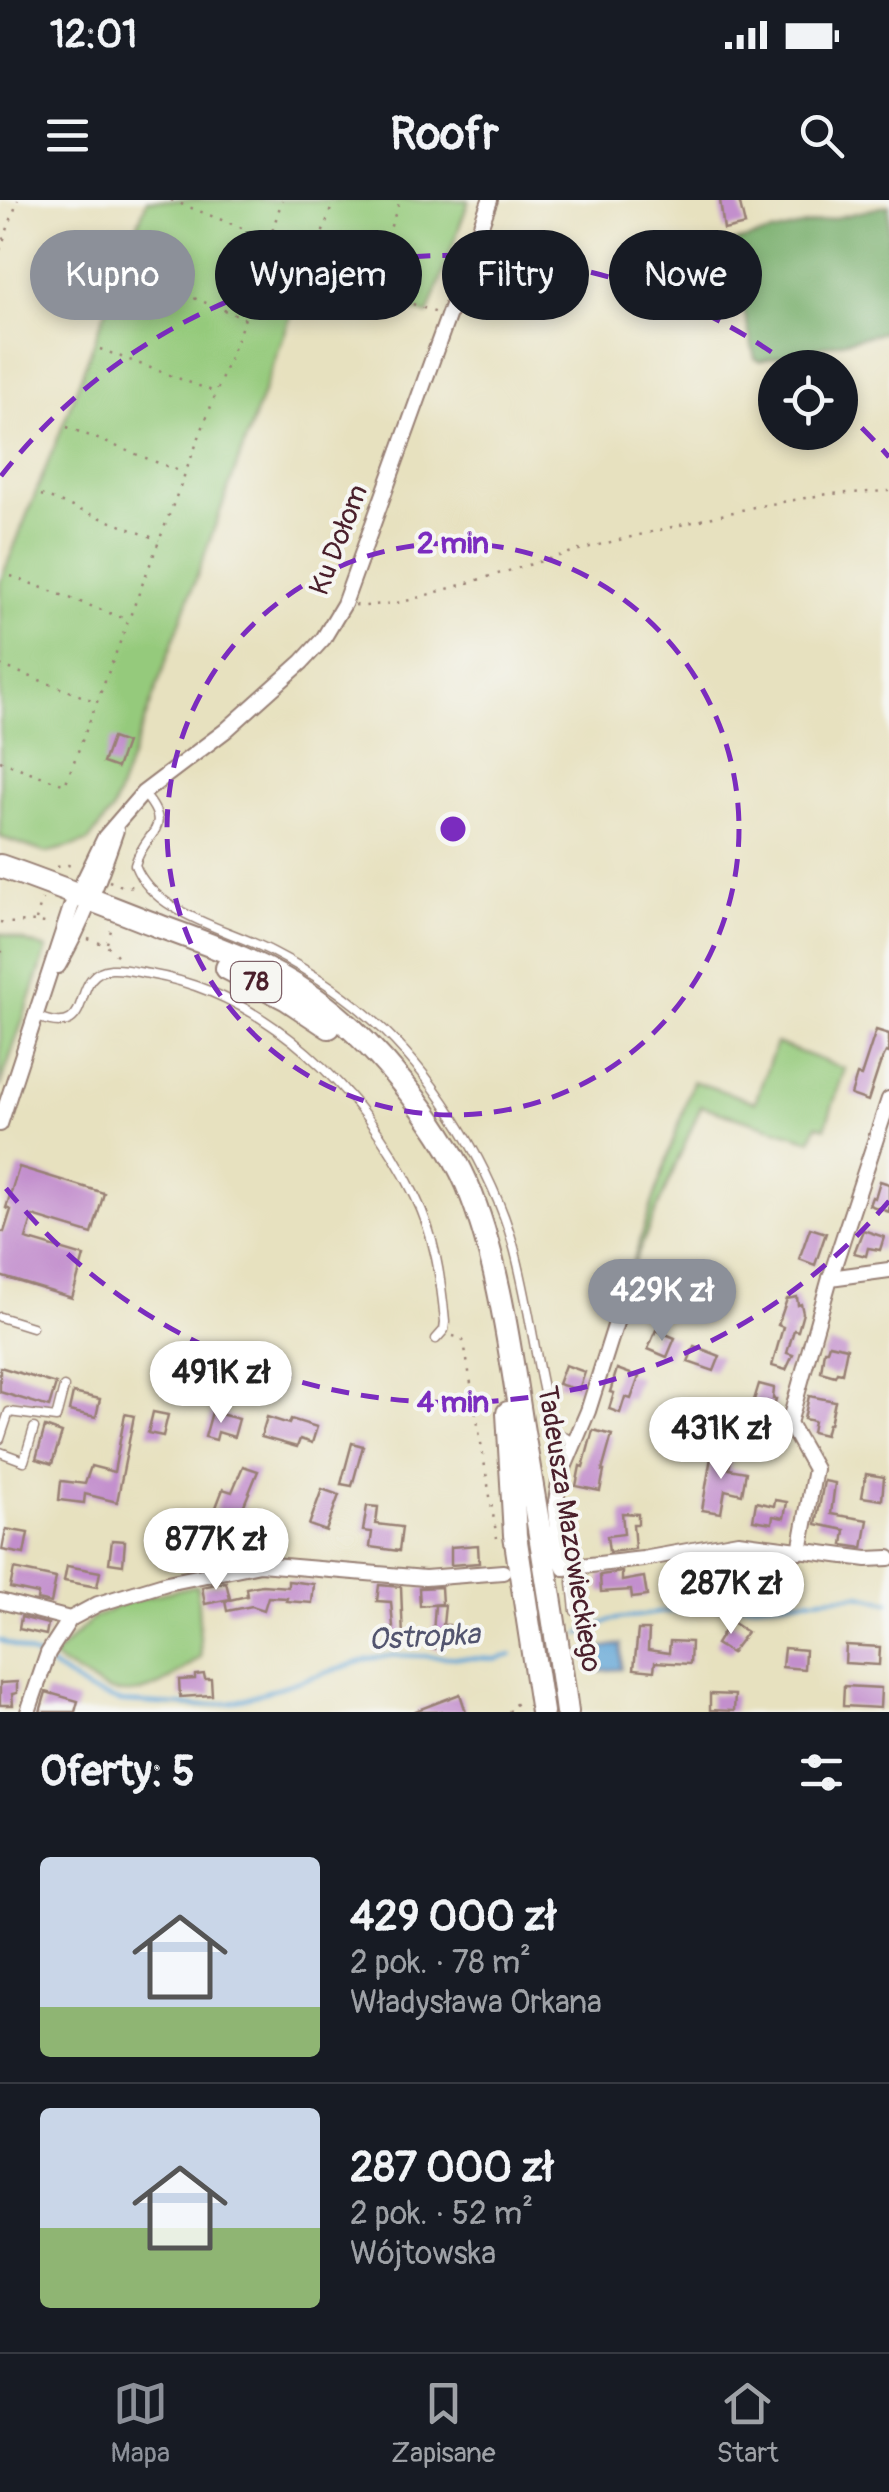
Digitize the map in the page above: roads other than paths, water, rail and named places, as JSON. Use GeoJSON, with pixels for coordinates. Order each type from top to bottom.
{"type":"FeatureCollection","features":[{"type":"Feature","properties":{"kind":"main road","name":"Tadeusza Mazowieckiego"},"geometry":{"type":"LineString","coordinates":[[0,866],[81,903]]}},
{"type":"Feature","properties":{"kind":"main road","name":"Tadeusza Mazowieckiego"},"geometry":{"type":"LineString","coordinates":[[0,881],[207,943],[290,982],[314,997],[375,1050],[430,1122],[464,1179],[480,1218],[518,1397],[567,1712]]}},
{"type":"Feature","properties":{"kind":"main road","name":"Tadeusza Mazowieckiego"},"geometry":{"type":"LineString","coordinates":[[498,1296],[515,1534],[535,1704]]}},
{"type":"Feature","properties":{"kind":"street","name":"Ku Dołom"},"geometry":{"type":"LineString","coordinates":[[0,1124],[35,1016],[105,836],[143,793],[226,731],[302,662],[323,639],[344,604],[490,200]]}},
{"type":"Feature","properties":{"kind":"street"},"geometry":{"type":"LineString","coordinates":[[800,1551],[816,1470],[789,1424],[830,1278],[889,1099]]}},
{"type":"Feature","properties":{"kind":"street"},"geometry":{"type":"LineString","coordinates":[[830,1278],[889,1270]]}},
{"type":"Feature","properties":{"kind":"street"},"geometry":{"type":"LineString","coordinates":[[621,1308],[588,1411],[560,1476],[555,1508],[559,1554],[568,1567],[738,1542],[866,1559],[889,1558]]}},
{"type":"Feature","properties":{"kind":"street"},"geometry":{"type":"LineString","coordinates":[[28,1712],[48,1653],[70,1619],[98,1604],[167,1582],[260,1564],[425,1578],[503,1572]]}},
{"type":"Feature","properties":{"kind":"street"},"geometry":{"type":"LineString","coordinates":[[0,1601],[70,1619]]}},
{"type":"Feature","properties":{"kind":"lane"},"geometry":{"type":"LineString","coordinates":[[143,793],[158,816],[135,866],[146,884],[179,911],[275,953],[344,996],[385,1032],[427,1078],[482,1165],[502,1210],[524,1290],[553,1430],[574,1444]]}},
{"type":"Feature","properties":{"kind":"lane"},"geometry":{"type":"LineString","coordinates":[[35,1016],[62,1024],[71,1020],[92,979],[100,972],[111,969],[161,976],[191,983],[231,1001],[311,1057],[346,1090],[371,1122],[416,1198],[440,1272],[444,1330],[436,1339]]}},
{"type":"Feature","properties":{"kind":"lane"},"geometry":{"type":"LineString","coordinates":[[0,1316],[32,1327]]}},
{"type":"Feature","properties":{"kind":"lane"},"geometry":{"type":"LineString","coordinates":[[0,1440],[9,1412],[56,1418],[64,1387]]}},
{"type":"Feature","properties":{"kind":"lane"},"geometry":{"type":"LineString","coordinates":[[0,1452],[24,1461],[34,1428]]}},
{"type":"Feature","properties":{"kind":"lane"},"geometry":{"type":"LineString","coordinates":[[568,1567],[576,1611]]}},
{"type":"Feature","properties":{"kind":"water"},"geometry":{"type":"Polygon","coordinates":[[[621,1644],[621,1669],[594,1671],[595,1649],[621,1644]]]}},
{"type":"Feature","properties":{"kind":"waterway","name":"Ostropka"},"geometry":{"type":"LineString","coordinates":[[580,1634],[611,1620],[671,1611],[860,1595],[889,1602]]}},
{"type":"Feature","properties":{"kind":"waterway","name":"Ostropka"},"geometry":{"type":"LineString","coordinates":[[0,1640],[42,1659]]}},
{"type":"Feature","properties":{"kind":"waterway","name":"Ostropka"},"geometry":{"type":"LineString","coordinates":[[50,1665],[88,1691],[122,1702],[199,1706],[231,1703],[369,1659],[395,1655],[495,1659],[512,1655]]}}]}
